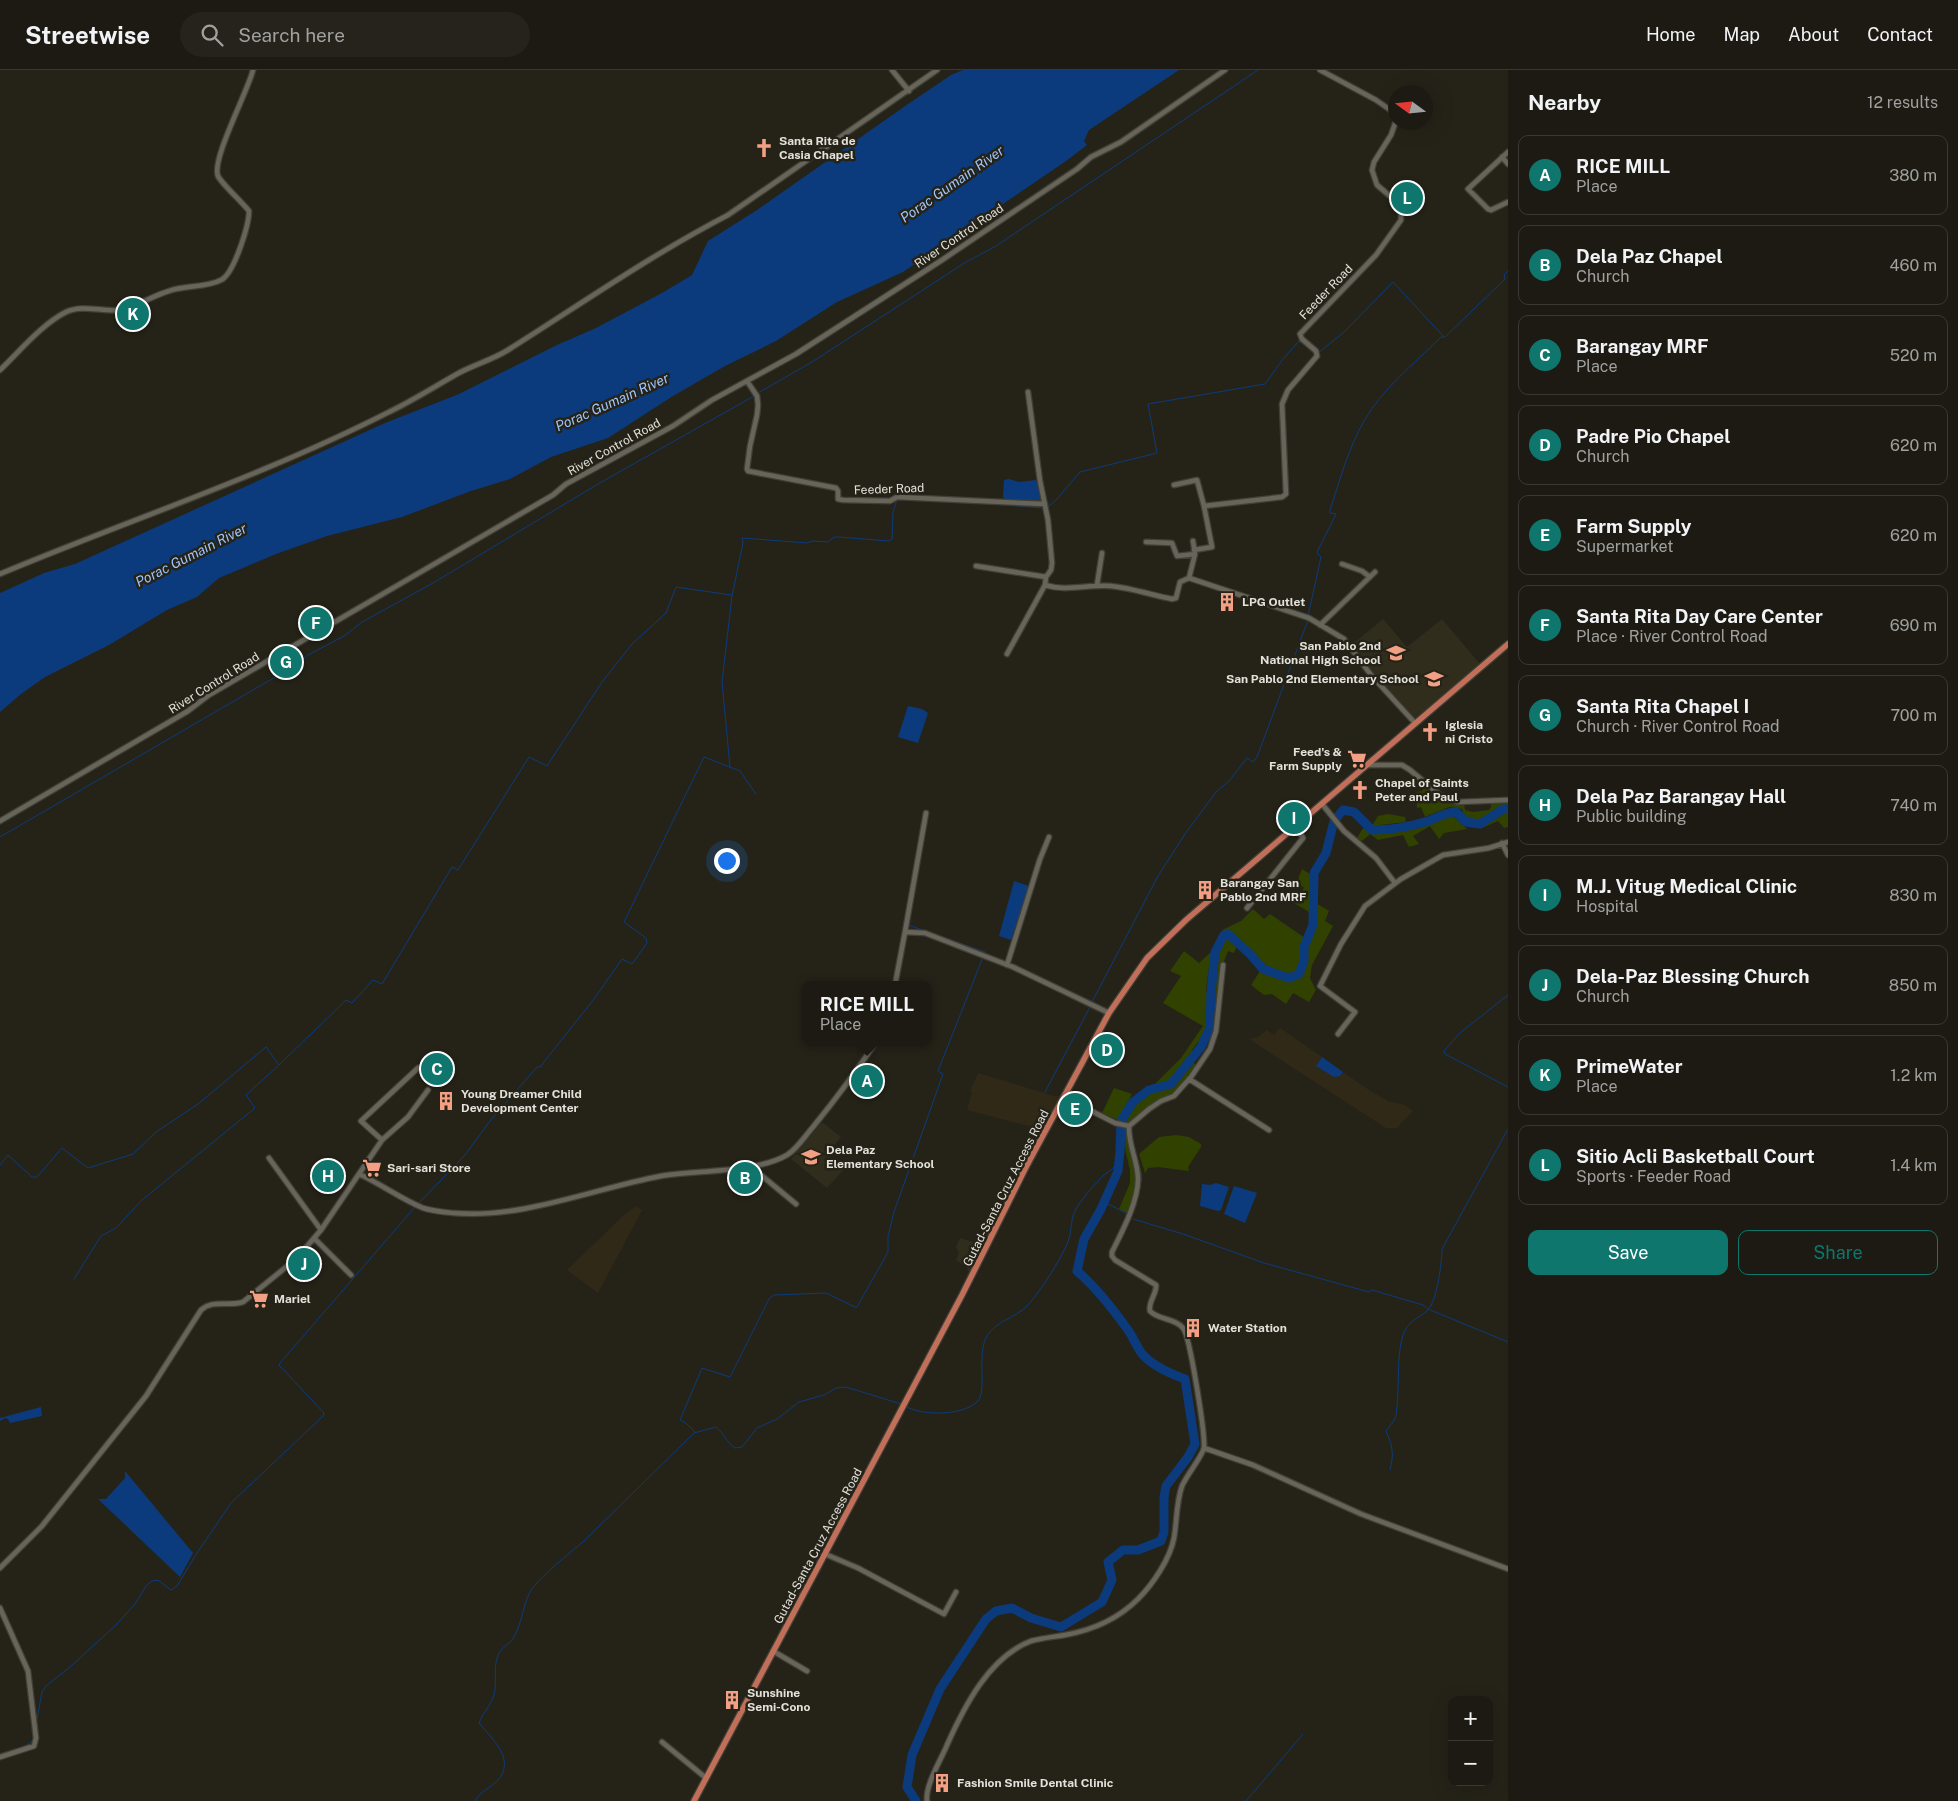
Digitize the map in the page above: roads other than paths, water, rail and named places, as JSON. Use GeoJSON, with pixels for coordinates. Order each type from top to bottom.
{"type":"FeatureCollection","features":[{"type":"Feature","properties":{"kind":"main road","name":"Gutad-Santa Cruz Access Road"},"geometry":{"type":"LineString","coordinates":[[694,1801],[962,1295],[1017,1184],[1108,1013],[1147,958],[1186,920],[1508,644]]}},
{"type":"Feature","properties":{"kind":"street"},"geometry":{"type":"LineString","coordinates":[[0,370],[54,320],[75,308],[118,310],[170,290],[223,280],[237,255],[248,225],[249,211],[218,176],[218,164],[222,148],[250,84],[253,70]]}},
{"type":"Feature","properties":{"kind":"street"},"geometry":{"type":"LineString","coordinates":[[0,574],[131,524],[312,448],[390,412],[459,373],[500,354],[618,278],[695,232],[728,215],[937,70]]}},
{"type":"Feature","properties":{"kind":"street","name":"River Control Road"},"geometry":{"type":"LineString","coordinates":[[0,821],[188,711],[209,695],[553,495],[566,484],[673,426],[712,400],[796,354],[942,260],[1092,157],[1121,142],[1225,70]]}},
{"type":"Feature","properties":{"kind":"street"},"geometry":{"type":"LineString","coordinates":[[1320,70],[1388,108]]}},
{"type":"Feature","properties":{"kind":"street"},"geometry":{"type":"LineString","coordinates":[[893,71],[909,91]]}},
{"type":"Feature","properties":{"kind":"street","name":"Feeder Road"},"geometry":{"type":"LineString","coordinates":[[1204,506],[1282,497],[1286,494],[1282,404],[1288,390],[1317,356],[1316,351],[1302,339],[1300,334],[1376,255],[1401,220],[1401,210],[1397,202],[1377,185],[1372,170],[1374,162],[1393,130]]}},
{"type":"Feature","properties":{"kind":"street"},"geometry":{"type":"LineString","coordinates":[[1508,152],[1468,189],[1491,210],[1508,202]]}},
{"type":"Feature","properties":{"kind":"street"},"geometry":{"type":"LineString","coordinates":[[1502,157],[1508,164]]}},
{"type":"Feature","properties":{"kind":"street","name":"Feeder Road"},"geometry":{"type":"LineString","coordinates":[[747,382],[757,396],[758,406],[758,415],[750,446],[748,471],[836,488],[838,499],[843,500],[890,501],[897,496],[1045,507]]}},
{"type":"Feature","properties":{"kind":"street"},"geometry":{"type":"LineString","coordinates":[[1008,654],[1045,585],[1046,577],[1052,567],[1028,392]]}},
{"type":"Feature","properties":{"kind":"street"},"geometry":{"type":"LineString","coordinates":[[1146,542],[1172,543],[1177,556],[1212,548],[1197,480],[1174,485]]}},
{"type":"Feature","properties":{"kind":"street"},"geometry":{"type":"LineString","coordinates":[[1189,578],[1195,552],[1193,541]]}},
{"type":"Feature","properties":{"kind":"street"},"geometry":{"type":"LineString","coordinates":[[1097,585],[1102,553]]}},
{"type":"Feature","properties":{"kind":"street"},"geometry":{"type":"LineString","coordinates":[[1342,564],[1362,571],[1370,577]]}},
{"type":"Feature","properties":{"kind":"street"},"geometry":{"type":"LineString","coordinates":[[976,566],[1046,577]]}},
{"type":"Feature","properties":{"kind":"street"},"geometry":{"type":"LineString","coordinates":[[1320,625],[1375,572]]}},
{"type":"Feature","properties":{"kind":"street"},"geometry":{"type":"LineString","coordinates":[[1045,585],[1079,588],[1097,585],[1113,586],[1172,599],[1176,598],[1180,582],[1189,578],[1309,618],[1344,639],[1371,675],[1415,723]]}},
{"type":"Feature","properties":{"kind":"street"},"geometry":{"type":"LineString","coordinates":[[1368,765],[1402,765],[1440,795],[1457,802],[1508,800]]}},
{"type":"Feature","properties":{"kind":"street"},"geometry":{"type":"LineString","coordinates":[[1322,804],[1338,821],[1344,831],[1376,858],[1395,883]]}},
{"type":"Feature","properties":{"kind":"street"},"geometry":{"type":"LineString","coordinates":[[896,981],[926,813]]}},
{"type":"Feature","properties":{"kind":"street"},"geometry":{"type":"LineString","coordinates":[[1247,908],[1303,838],[1296,826]]}},
{"type":"Feature","properties":{"kind":"street"},"geometry":{"type":"LineString","coordinates":[[1007,965],[1040,859],[1049,837]]}},
{"type":"Feature","properties":{"kind":"street"},"geometry":{"type":"LineString","coordinates":[[1338,1034],[1355,1012],[1320,986],[1341,944],[1365,906],[1395,883],[1443,854],[1489,848],[1508,842]]}},
{"type":"Feature","properties":{"kind":"street"},"geometry":{"type":"LineString","coordinates":[[1502,844],[1508,855]]}},
{"type":"Feature","properties":{"kind":"street"},"geometry":{"type":"LineString","coordinates":[[905,932],[925,933],[1007,965],[1108,1013]]}},
{"type":"Feature","properties":{"kind":"street"},"geometry":{"type":"LineString","coordinates":[[1126,1126],[1161,1101],[1174,1096],[1190,1079],[1215,1037],[1223,965]]}},
{"type":"Feature","properties":{"kind":"street"},"geometry":{"type":"LineString","coordinates":[[359,1174],[425,1208],[479,1214],[522,1209],[662,1176],[750,1166],[788,1155],[835,1100],[873,1046]]}},
{"type":"Feature","properties":{"kind":"street"},"geometry":{"type":"LineString","coordinates":[[382,1140],[361,1121],[418,1068]]}},
{"type":"Feature","properties":{"kind":"street"},"geometry":{"type":"LineString","coordinates":[[1190,1079],[1269,1130]]}},
{"type":"Feature","properties":{"kind":"street"},"geometry":{"type":"LineString","coordinates":[[0,1568],[42,1526],[146,1396],[201,1310],[211,1304],[234,1305],[243,1302],[296,1259],[321,1230],[382,1140],[408,1117],[428,1090]]}},
{"type":"Feature","properties":{"kind":"street"},"geometry":{"type":"LineString","coordinates":[[1064,1097],[1115,1123],[1126,1126]]}},
{"type":"Feature","properties":{"kind":"street"},"geometry":{"type":"LineString","coordinates":[[927,1801],[926,1795],[930,1784],[958,1721],[967,1704],[995,1666],[1017,1648],[1030,1642],[1083,1632],[1103,1625],[1138,1599],[1171,1551],[1182,1486],[1204,1448],[1196,1382],[1186,1334],[1179,1324],[1150,1311],[1150,1303],[1156,1289],[1155,1284],[1115,1260],[1112,1256],[1112,1252],[1132,1207],[1138,1180],[1126,1126]]}},
{"type":"Feature","properties":{"kind":"street"},"geometry":{"type":"LineString","coordinates":[[269,1158],[321,1230]]}},
{"type":"Feature","properties":{"kind":"street"},"geometry":{"type":"LineString","coordinates":[[750,1166],[796,1204]]}},
{"type":"Feature","properties":{"kind":"street"},"geometry":{"type":"LineString","coordinates":[[314,1238],[351,1275]]}},
{"type":"Feature","properties":{"kind":"street"},"geometry":{"type":"LineString","coordinates":[[1204,1448],[1252,1465],[1361,1514],[1425,1536],[1508,1569]]}},
{"type":"Feature","properties":{"kind":"street"},"geometry":{"type":"LineString","coordinates":[[825,1554],[858,1568],[944,1614],[956,1592]]}},
{"type":"Feature","properties":{"kind":"street"},"geometry":{"type":"LineString","coordinates":[[0,1608],[28,1671],[36,1738],[34,1746],[0,1757]]}},
{"type":"Feature","properties":{"kind":"street"},"geometry":{"type":"LineString","coordinates":[[773,1651],[807,1671]]}},
{"type":"Feature","properties":{"kind":"street"},"geometry":{"type":"LineString","coordinates":[[662,1742],[706,1778]]}},
{"type":"Feature","properties":{"kind":"water","name":"Porac Gumain River"},"geometry":{"type":"Polygon","coordinates":[[[963,70],[1179,70],[1089,130],[1084,141],[1087,145],[1066,161],[903,272],[837,302],[776,341],[725,366],[673,396],[608,438],[551,457],[510,479],[471,491],[402,517],[327,536],[276,554],[219,578],[197,597],[167,610],[109,645],[45,677],[0,712],[0,593],[44,573],[75,564],[385,423],[459,394],[557,345],[596,328],[662,293],[692,275],[708,241],[757,210],[951,75],[963,70]]]}},
{"type":"Feature","properties":{"kind":"water"},"geometry":{"type":"Polygon","coordinates":[[[1009,479],[1019,482],[1036,480],[1042,501],[1005,499],[1003,497],[1004,480],[1009,479]]]}},
{"type":"Feature","properties":{"kind":"water"},"geometry":{"type":"Polygon","coordinates":[[[908,706],[922,709],[928,713],[918,743],[898,737],[908,706]]]}},
{"type":"Feature","properties":{"kind":"water"},"geometry":{"type":"Polygon","coordinates":[[[1014,881],[1029,886],[1011,940],[999,936],[1014,881]]]}},
{"type":"Feature","properties":{"kind":"water"},"geometry":{"type":"Polygon","coordinates":[[[1322,1057],[1343,1072],[1340,1076],[1334,1077],[1316,1066],[1322,1057]]]}},
{"type":"Feature","properties":{"kind":"water"},"geometry":{"type":"Polygon","coordinates":[[[1216,1183],[1229,1187],[1221,1210],[1218,1211],[1200,1206],[1202,1184],[1210,1185],[1216,1183]]]}},
{"type":"Feature","properties":{"kind":"water"},"geometry":{"type":"Polygon","coordinates":[[[1234,1186],[1257,1193],[1245,1223],[1224,1214],[1234,1186]]]}},
{"type":"Feature","properties":{"kind":"water"},"geometry":{"type":"Polygon","coordinates":[[[41,1407],[42,1416],[10,1423],[5,1418],[0,1421],[0,1418],[41,1407]]]}},
{"type":"Feature","properties":{"kind":"water"},"geometry":{"type":"Polygon","coordinates":[[[125,1471],[193,1553],[180,1577],[98,1499],[106,1499],[125,1478],[125,1471]]]}},
{"type":"Feature","properties":{"kind":"waterway"},"geometry":{"type":"LineString","coordinates":[[758,393],[812,362],[966,262],[996,246],[1258,70]]}},
{"type":"Feature","properties":{"kind":"waterway"},"geometry":{"type":"LineString","coordinates":[[1308,616],[1321,557],[1317,553],[1336,514],[1330,513],[1330,510],[1349,454],[1364,421],[1389,387],[1441,337],[1445,337],[1505,279],[1504,275],[1508,271]]}},
{"type":"Feature","properties":{"kind":"waterway"},"geometry":{"type":"LineString","coordinates":[[1318,353],[1343,333],[1393,282],[1444,337]]}},
{"type":"Feature","properties":{"kind":"waterway"},"geometry":{"type":"LineString","coordinates":[[1048,507],[1080,472],[1157,453],[1148,404],[1265,384],[1299,341],[1313,351]]}},
{"type":"Feature","properties":{"kind":"waterway"},"geometry":{"type":"LineString","coordinates":[[0,837],[296,665],[308,655],[344,636],[362,622],[433,583],[598,484],[754,396]]}},
{"type":"Feature","properties":{"kind":"waterway"},"geometry":{"type":"LineString","coordinates":[[730,767],[722,682],[732,596],[743,543],[742,538],[807,543],[812,541],[828,542],[834,537],[889,541],[892,539],[893,512],[897,499]]}},
{"type":"Feature","properties":{"kind":"waterway"},"geometry":{"type":"LineString","coordinates":[[966,502],[1044,508]]}},
{"type":"Feature","properties":{"kind":"waterway"},"geometry":{"type":"LineString","coordinates":[[0,1165],[8,1155],[32,1177],[37,1177],[62,1148],[88,1168],[133,1154],[156,1132],[198,1104],[266,1047],[279,1065],[346,1000],[352,1003],[373,980],[382,984],[452,867],[458,870],[529,757],[547,766],[602,682],[632,644],[666,613],[676,587],[731,595]]}},
{"type":"Feature","properties":{"kind":"waterway"},"geometry":{"type":"LineString","coordinates":[[1092,1002],[1158,876],[1185,834],[1216,792],[1229,781],[1247,758],[1253,762],[1257,757],[1308,620]]}},
{"type":"Feature","properties":{"kind":"waterway"},"geometry":{"type":"LineString","coordinates":[[418,1204],[465,1155],[490,1121],[537,1067],[540,1067],[594,999],[622,959],[632,964],[647,943],[646,938],[624,922],[704,757],[740,771],[756,794]]}},
{"type":"Feature","properties":{"kind":"waterway"},"geometry":{"type":"LineString","coordinates":[[916,1801],[907,1787],[912,1755],[940,1689],[986,1619],[996,1611],[1012,1608],[1031,1618],[1061,1627],[1102,1602],[1112,1580],[1108,1562],[1123,1550],[1138,1550],[1161,1541],[1164,1532],[1164,1497],[1166,1486],[1188,1457],[1195,1444],[1185,1379],[1163,1370],[1144,1356],[1111,1307],[1077,1271],[1084,1239],[1101,1209],[1118,1171],[1121,1121],[1133,1102],[1149,1090],[1171,1084],[1201,1047],[1210,1028],[1215,952],[1224,935],[1228,934],[1263,969],[1289,978],[1299,974],[1304,961],[1304,947],[1313,925],[1314,873],[1326,853],[1334,821],[1343,810],[1354,812],[1372,830],[1412,825],[1456,812],[1466,822],[1480,824],[1503,809],[1508,809]]}},
{"type":"Feature","properties":{"kind":"waterway"},"geometry":{"type":"LineString","coordinates":[[908,925],[985,952]]}},
{"type":"Feature","properties":{"kind":"waterway"},"geometry":{"type":"LineString","coordinates":[[695,1432],[680,1420],[702,1368],[730,1377],[769,1299],[774,1295],[826,1293],[857,1307],[888,1252],[888,1236],[894,1212],[943,1074],[938,1071],[983,957]]}},
{"type":"Feature","properties":{"kind":"waterway"},"geometry":{"type":"LineString","coordinates":[[1048,986],[1090,1007]]}},
{"type":"Feature","properties":{"kind":"waterway"},"geometry":{"type":"LineString","coordinates":[[1508,995],[1461,1032],[1444,1051],[1445,1054],[1508,1087]]}},
{"type":"Feature","properties":{"kind":"waterway"},"geometry":{"type":"LineString","coordinates":[[1045,1092],[1090,1007]]}},
{"type":"Feature","properties":{"kind":"waterway"},"geometry":{"type":"LineString","coordinates":[[74,1279],[101,1236],[116,1228],[142,1200],[255,1108],[246,1095],[278,1066]]}},
{"type":"Feature","properties":{"kind":"waterway"},"geometry":{"type":"LineString","coordinates":[[1390,1470],[1392,1450],[1386,1431],[1396,1415],[1403,1335],[1410,1323],[1431,1306],[1438,1282],[1442,1249],[1508,1129]]}},
{"type":"Feature","properties":{"kind":"waterway"},"geometry":{"type":"LineString","coordinates":[[905,1406],[921,1412],[941,1413],[962,1410],[977,1402],[982,1390],[982,1352],[987,1336],[996,1326],[1028,1305],[1039,1291],[1067,1244],[1073,1215],[1078,1206],[1096,1183],[1115,1166],[1119,1159]]}},
{"type":"Feature","properties":{"kind":"waterway"},"geometry":{"type":"LineString","coordinates":[[1104,1202],[1128,1214]]}},
{"type":"Feature","properties":{"kind":"waterway"},"geometry":{"type":"LineString","coordinates":[[37,1719],[42,1692],[46,1686],[117,1624],[152,1581],[158,1580],[171,1590],[177,1586],[231,1503],[323,1416],[324,1413],[279,1365],[415,1207]]}},
{"type":"Feature","properties":{"kind":"waterway"},"geometry":{"type":"LineString","coordinates":[[1133,1219],[1183,1234],[1264,1263],[1423,1305],[1428,1309],[1508,1342]]}},
{"type":"Feature","properties":{"kind":"waterway"},"geometry":{"type":"LineString","coordinates":[[475,1801],[498,1780],[503,1772],[504,1764],[500,1750],[479,1723],[494,1695],[498,1655],[515,1635],[530,1592],[546,1573],[583,1542],[694,1433],[716,1427],[735,1448],[742,1447],[757,1428],[777,1419],[799,1402],[824,1395],[836,1388],[846,1387],[901,1404]]}},
{"type":"Feature","properties":{"kind":"waterway"},"geometry":{"type":"LineString","coordinates":[[1246,1801],[1303,1734]]}},
{"type":"Feature","properties":{"kind":"waterway"},"geometry":{"type":"LineString","coordinates":[[22,1748],[33,1741]]}},
{"type":"Feature","properties":{"kind":"place","name":"Santa Rita de Casia Chapel"},"geometry":{"type":"Point","coordinates":[764,148]}},
{"type":"Feature","properties":{"kind":"place","name":"Sitio Acli Basketball Court"},"geometry":{"type":"Point","coordinates":[1407,198]}},
{"type":"Feature","properties":{"kind":"place","name":"PrimeWater"},"geometry":{"type":"Point","coordinates":[133,314]}},
{"type":"Feature","properties":{"kind":"place","name":"LPG Outlet"},"geometry":{"type":"Point","coordinates":[1227,602]}},
{"type":"Feature","properties":{"kind":"place","name":"Santa Rita Day Care Center"},"geometry":{"type":"Point","coordinates":[316,623]}},
{"type":"Feature","properties":{"kind":"place","name":"San Pablo 2nd National High School"},"geometry":{"type":"Point","coordinates":[1396,653]}},
{"type":"Feature","properties":{"kind":"place","name":"Santa Rita Chapel I"},"geometry":{"type":"Point","coordinates":[286,662]}},
{"type":"Feature","properties":{"kind":"place","name":"San Pablo 2nd Elementary School"},"geometry":{"type":"Point","coordinates":[1434,679]}},
{"type":"Feature","properties":{"kind":"place","name":"Iglesia ni Cristo"},"geometry":{"type":"Point","coordinates":[1430,732]}},
{"type":"Feature","properties":{"kind":"place","name":"Feed's & Farm Supply"},"geometry":{"type":"Point","coordinates":[1357,759]}},
{"type":"Feature","properties":{"kind":"place","name":"Chapel of Saints Peter and Paul"},"geometry":{"type":"Point","coordinates":[1360,790]}},
{"type":"Feature","properties":{"kind":"place","name":"M.J. Vitug Medical Clinic"},"geometry":{"type":"Point","coordinates":[1294,818]}},
{"type":"Feature","properties":{"kind":"place","name":"Barangay San Pablo 2nd MRF"},"geometry":{"type":"Point","coordinates":[1205,890]}},
{"type":"Feature","properties":{"kind":"place","name":"Padre Pio Chapel"},"geometry":{"type":"Point","coordinates":[1107,1050]}},
{"type":"Feature","properties":{"kind":"place","name":"Barangay MRF"},"geometry":{"type":"Point","coordinates":[437,1069]}},
{"type":"Feature","properties":{"kind":"place","name":"RICE MILL"},"geometry":{"type":"Point","coordinates":[867,1081]}},
{"type":"Feature","properties":{"kind":"place","name":"Young Dreamer Child Development Center"},"geometry":{"type":"Point","coordinates":[446,1101]}},
{"type":"Feature","properties":{"kind":"place","name":"Farm Supply"},"geometry":{"type":"Point","coordinates":[1075,1109]}},
{"type":"Feature","properties":{"kind":"place","name":"Dela Paz Elementary School"},"geometry":{"type":"Point","coordinates":[811,1157]}},
{"type":"Feature","properties":{"kind":"place","name":"Sari-sari Store"},"geometry":{"type":"Point","coordinates":[372,1168]}},
{"type":"Feature","properties":{"kind":"place","name":"Dela Paz Barangay Hall"},"geometry":{"type":"Point","coordinates":[328,1176]}},
{"type":"Feature","properties":{"kind":"place","name":"Dela Paz Chapel"},"geometry":{"type":"Point","coordinates":[745,1178]}},
{"type":"Feature","properties":{"kind":"place","name":"Dela-Paz Blessing Church"},"geometry":{"type":"Point","coordinates":[304,1264]}},
{"type":"Feature","properties":{"kind":"place","name":"Mariel"},"geometry":{"type":"Point","coordinates":[259,1299]}},
{"type":"Feature","properties":{"kind":"place","name":"Water Station"},"geometry":{"type":"Point","coordinates":[1193,1328]}},
{"type":"Feature","properties":{"kind":"place","name":"Sunshine Semi-Cono"},"geometry":{"type":"Point","coordinates":[732,1700]}},
{"type":"Feature","properties":{"kind":"place","name":"Fashion Smile Dental Clinic"},"geometry":{"type":"Point","coordinates":[942,1783]}}]}
